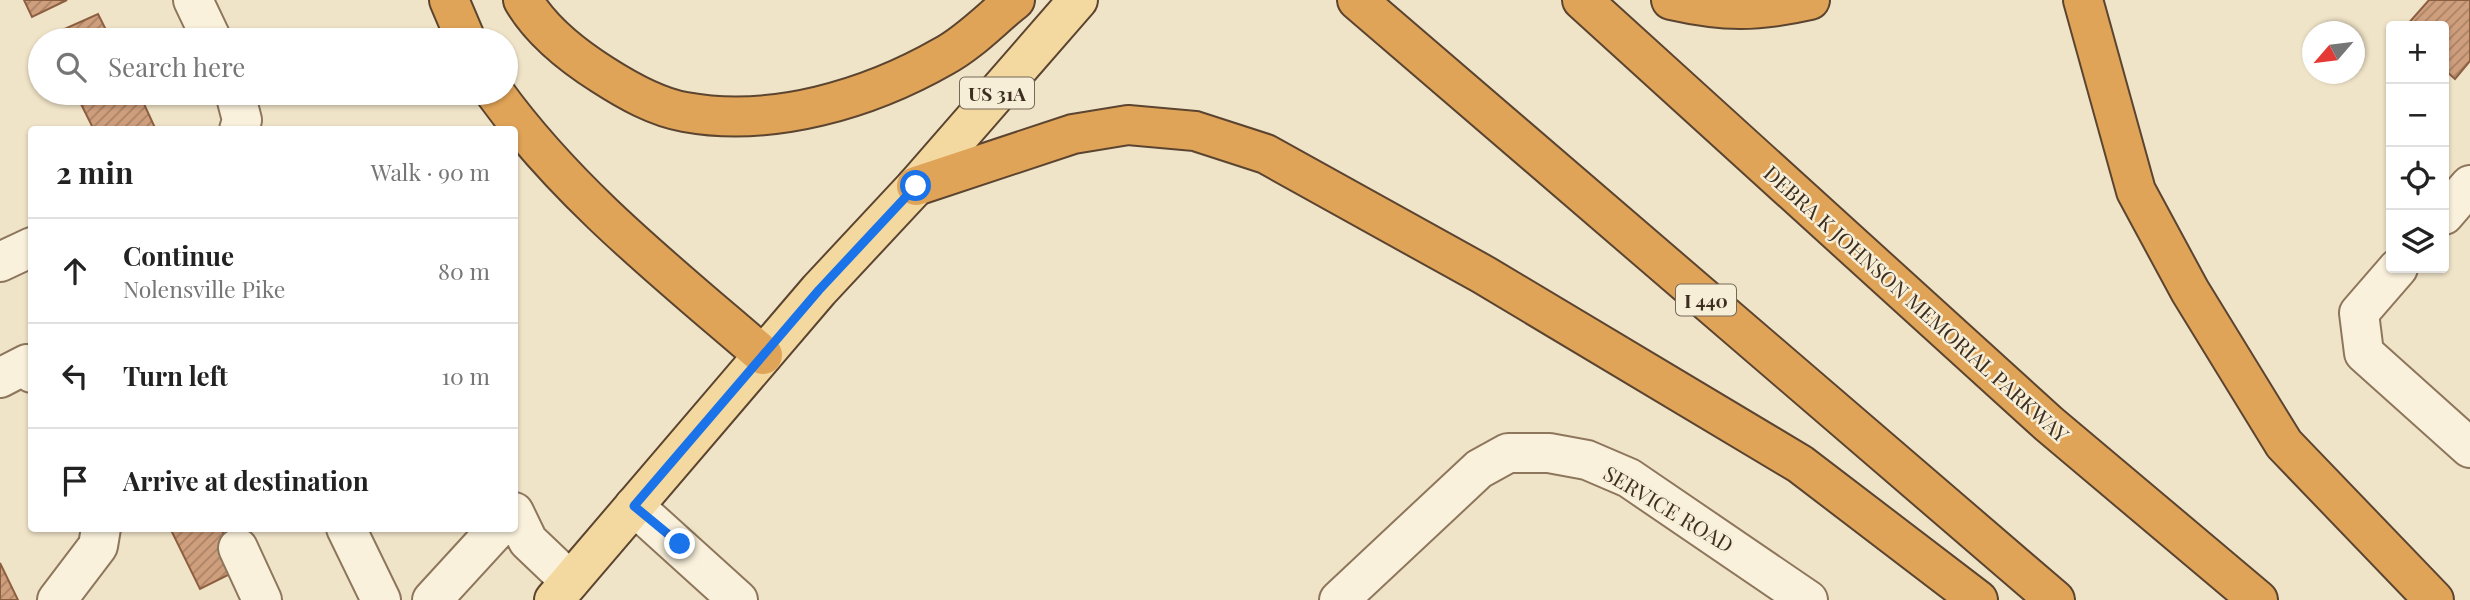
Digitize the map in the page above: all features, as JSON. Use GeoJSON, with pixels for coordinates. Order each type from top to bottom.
{"type":"FeatureCollection","features":[{"type":"Feature","properties":{"kind":"highway"},"geometry":{"type":"LineString","coordinates":[[449,0],[461,28]]}},
{"type":"Feature","properties":{"kind":"highway"},"geometry":{"type":"LineString","coordinates":[[523,0],[533,17],[583,62],[632,93],[683,112],[736,118],[807,109],[892,82],[947,55],[1015,0]]}},
{"type":"Feature","properties":{"kind":"highway","name":"I 440"},"geometry":{"type":"LineString","coordinates":[[1357,0],[2055,600]]}},
{"type":"Feature","properties":{"kind":"highway","name":"DEBRA K JOHNSON MEMORIAL PARKWAY"},"geometry":{"type":"LineString","coordinates":[[1582,0],[2049,424],[2258,600]]}},
{"type":"Feature","properties":{"kind":"highway"},"geometry":{"type":"LineString","coordinates":[[1671,0],[1711,9],[1766,10],[1810,0]]}},
{"type":"Feature","properties":{"kind":"highway"},"geometry":{"type":"LineString","coordinates":[[2083,0],[2136,191],[2190,291],[2284,444],[2434,600]]}},
{"type":"Feature","properties":{"kind":"highway"},"geometry":{"type":"LineString","coordinates":[[504,105],[528,138],[571,185],[619,231],[764,355]]}},
{"type":"Feature","properties":{"kind":"highway"},"geometry":{"type":"LineString","coordinates":[[916,186],[1073,134],[1128,125],[1195,131],[1266,154],[1484,275],[1800,464],[1978,600]]}},
{"type":"Feature","properties":{"kind":"main road","name":"US 31A"},"geometry":{"type":"LineString","coordinates":[[562,590],[819,290],[916,186],[1078,0]]}},
{"type":"Feature","properties":{"kind":"street"},"geometry":{"type":"LineString","coordinates":[[193,0],[206,28]]}},
{"type":"Feature","properties":{"kind":"street"},"geometry":{"type":"LineString","coordinates":[[238,105],[242,120],[240,126]]}},
{"type":"Feature","properties":{"kind":"street"},"geometry":{"type":"LineString","coordinates":[[2448,210],[2470,185]]}},
{"type":"Feature","properties":{"kind":"street"},"geometry":{"type":"LineString","coordinates":[[0,262],[28,249]]}},
{"type":"Feature","properties":{"kind":"street"},"geometry":{"type":"LineString","coordinates":[[2394,273],[2359,313],[2364,353],[2470,448]]}},
{"type":"Feature","properties":{"kind":"street"},"geometry":{"type":"LineString","coordinates":[[0,378],[28,366]]}},
{"type":"Feature","properties":{"kind":"street","name":"SERVICE ROAD"},"geometry":{"type":"LineString","coordinates":[[1339,600],[1479,469],[1508,453],[1549,453],[1587,460],[1629,478],[1808,600]]}},
{"type":"Feature","properties":{"kind":"street"},"geometry":{"type":"LineString","coordinates":[[634,506],[738,600]]}},
{"type":"Feature","properties":{"kind":"street"},"geometry":{"type":"LineString","coordinates":[[518,520],[528,541],[562,590]]}},
{"type":"Feature","properties":{"kind":"street"},"geometry":{"type":"LineString","coordinates":[[57,600],[98,546],[100,532]]}},
{"type":"Feature","properties":{"kind":"street"},"geometry":{"type":"LineString","coordinates":[[348,532],[381,600]]}},
{"type":"Feature","properties":{"kind":"street"},"geometry":{"type":"LineString","coordinates":[[432,600],[494,532]]}},
{"type":"Feature","properties":{"kind":"street"},"geometry":{"type":"LineString","coordinates":[[238,548],[262,600]]}},
{"type":"Feature","properties":{"kind":"building"},"geometry":{"type":"Polygon","coordinates":[[[24,0],[67,0],[32,17],[24,0]]]}},
{"type":"Feature","properties":{"kind":"building"},"geometry":{"type":"Polygon","coordinates":[[[2429,0],[2470,0],[2470,61],[2455,79],[2449,74],[2449,21],[2410,21],[2429,0]]]}},
{"type":"Feature","properties":{"kind":"building"},"geometry":{"type":"Polygon","coordinates":[[[98,14],[105,28],[67,28],[98,14]]]}},
{"type":"Feature","properties":{"kind":"building"},"geometry":{"type":"Polygon","coordinates":[[[82,105],[145,105],[154,126],[92,126],[82,105]]]}},
{"type":"Feature","properties":{"kind":"building"},"geometry":{"type":"Polygon","coordinates":[[[172,532],[223,532],[240,569],[200,589],[172,532]]]}},
{"type":"Feature","properties":{"kind":"building"},"geometry":{"type":"Polygon","coordinates":[[[0,563],[18,600],[0,600],[0,563]]]}},
{"type":"Feature","properties":{"kind":"route"},"geometry":{"type":"LineString","coordinates":[[680,544],[634,506],[819,290],[916,186]]}}]}
